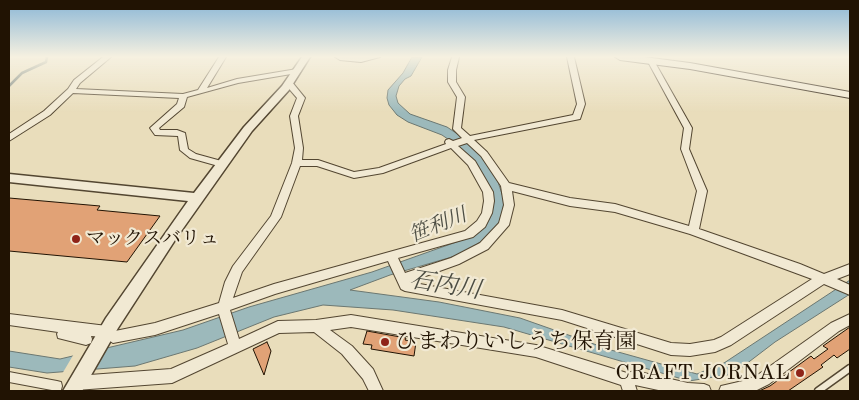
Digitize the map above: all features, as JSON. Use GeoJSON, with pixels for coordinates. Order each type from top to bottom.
{"type":"FeatureCollection","features":[{"type":"Feature","properties":{"kind":"main road"},"geometry":{"type":"LineString","coordinates":[[740,76],[850,95]]}},
{"type":"Feature","properties":{"kind":"street"},"geometry":{"type":"LineString","coordinates":[[9,138],[47,113],[85,76]]}},
{"type":"Feature","properties":{"kind":"street"},"geometry":{"type":"LineString","coordinates":[[201,91],[211,76]]}},
{"type":"Feature","properties":{"kind":"street"},"geometry":{"type":"LineString","coordinates":[[71,91],[183,96],[237,81],[269,76]]}},
{"type":"Feature","properties":{"kind":"street"},"geometry":{"type":"LineString","coordinates":[[71,385],[98,337],[197,198],[248,129],[289,84],[294,76]]}},
{"type":"Feature","properties":{"kind":"street"},"geometry":{"type":"LineString","coordinates":[[402,279],[455,261],[491,240],[504,225],[507,214],[509,205],[506,186],[484,154],[457,129],[461,97],[452,82],[452,76]]}},
{"type":"Feature","properties":{"kind":"street"},"geometry":{"type":"LineString","coordinates":[[297,163],[318,162],[354,176],[380,171],[452,143],[578,117],[581,104],[574,76]]}},
{"type":"Feature","properties":{"kind":"street"},"geometry":{"type":"LineString","coordinates":[[660,76],[688,128],[685,149],[702,191],[693,230]]}},
{"type":"Feature","properties":{"kind":"street"},"geometry":{"type":"LineString","coordinates":[[234,343],[224,308],[231,282],[237,269],[276,217],[297,163],[299,148],[294,116],[301,98],[289,84]]}},
{"type":"Feature","properties":{"kind":"street"},"geometry":{"type":"LineString","coordinates":[[183,96],[181,105],[154,128],[158,132],[177,133],[182,136],[184,150],[193,156],[222,164]]}},
{"type":"Feature","properties":{"kind":"street"},"geometry":{"type":"LineString","coordinates":[[63,334],[113,337],[155,329],[224,308],[288,285],[392,259],[469,234],[481,224],[487,213],[488,192],[472,163],[452,143]]}},
{"type":"Feature","properties":{"kind":"street"},"geometry":{"type":"LineString","coordinates":[[9,178],[197,198]]}},
{"type":"Feature","properties":{"kind":"street"},"geometry":{"type":"LineString","coordinates":[[506,186],[570,202],[615,208],[693,230],[850,290]]}},
{"type":"Feature","properties":{"kind":"street"},"geometry":{"type":"LineString","coordinates":[[392,259],[405,286],[562,315],[655,344],[686,350],[701,350],[726,341],[827,280],[850,269]]}},
{"type":"Feature","properties":{"kind":"street"},"geometry":{"type":"LineString","coordinates":[[726,391],[749,387],[764,379],[850,318]]}},
{"type":"Feature","properties":{"kind":"street"},"geometry":{"type":"LineString","coordinates":[[9,320],[98,337]]}},
{"type":"Feature","properties":{"kind":"street"},"geometry":{"type":"LineString","coordinates":[[9,376],[71,385],[172,376],[234,343],[278,327],[316,326],[351,321],[536,351],[629,386],[635,378],[688,390],[704,391]]}},
{"type":"Feature","properties":{"kind":"street"},"geometry":{"type":"LineString","coordinates":[[316,326],[346,350],[368,374],[376,391]]}},
{"type":"Feature","properties":{"kind":"lane"},"geometry":{"type":"LineString","coordinates":[[818,391],[850,368]]}},
{"type":"Feature","properties":{"kind":"water"},"geometry":{"type":"Polygon","coordinates":[[[401,76],[411,76],[399,86],[396,96],[398,103],[410,114],[447,127],[462,137],[482,156],[497,179],[504,200],[502,220],[488,237],[462,254],[390,275],[350,290],[439,302],[520,318],[611,350],[697,374],[724,363],[850,280],[850,294],[775,342],[733,374],[689,381],[504,327],[393,310],[323,305],[274,317],[197,348],[135,366],[47,373],[9,367],[9,351],[60,359],[183,330],[249,307],[372,272],[462,240],[492,203],[458,146],[442,135],[408,122],[397,115],[389,105],[387,98],[388,90],[401,76]]]}},
{"type":"Feature","properties":{"kind":"pier"},"geometry":{"type":"Polygon","coordinates":[[[107,345],[90,372],[62,374],[75,352],[107,345]]]}},
{"type":"Feature","properties":{"kind":"building","name":"マックスバリュ"},"geometry":{"type":"Polygon","coordinates":[[[9,198],[100,206],[97,210],[160,216],[127,262],[9,251],[9,198]]]}},
{"type":"Feature","properties":{"kind":"building"},"geometry":{"type":"Polygon","coordinates":[[[850,327],[850,349],[837,358],[834,355],[821,365],[823,367],[788,391],[759,391],[770,386],[811,356],[814,359],[828,349],[823,346],[850,327]]]}},
{"type":"Feature","properties":{"kind":"building"},"geometry":{"type":"Polygon","coordinates":[[[367,331],[406,338],[405,340],[416,342],[414,356],[371,349],[372,345],[363,344],[367,331]]]}},
{"type":"Feature","properties":{"kind":"building"},"geometry":{"type":"Polygon","coordinates":[[[267,342],[271,351],[264,375],[253,349],[267,342]]]}},
{"type":"Feature","properties":{"kind":"waterway"},"geometry":{"type":"LineString","coordinates":[[9,86],[19,76]]}},
{"type":"Feature","properties":{"kind":"place","name":"マックスバリュ"},"geometry":{"type":"Point","coordinates":[76,239]}},
{"type":"Feature","properties":{"kind":"place","name":"ひまわりいしうち保育園"},"geometry":{"type":"Point","coordinates":[385,342]}},
{"type":"Feature","properties":{"kind":"place","name":"CRAFT JORNAL"},"geometry":{"type":"Point","coordinates":[800,373]}},
{"type":"Feature","properties":{"kind":"water label","name":"笹利川"},"geometry":{"type":"Point","coordinates":[438,226]}},
{"type":"Feature","properties":{"kind":"water label","name":"石内川"},"geometry":{"type":"Point","coordinates":[445,286]}}]}
